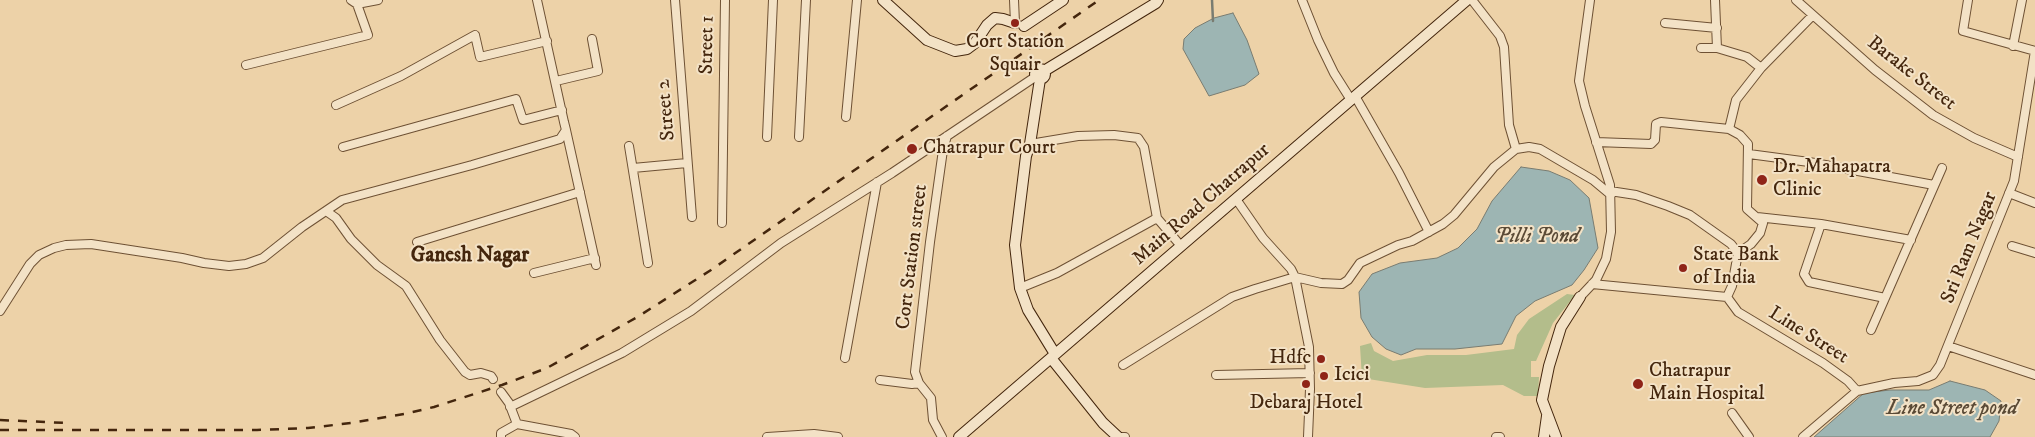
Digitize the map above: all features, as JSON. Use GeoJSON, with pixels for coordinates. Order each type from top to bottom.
{"type":"FeatureCollection","features":[{"type":"Feature","properties":{"kind":"street"},"geometry":{"type":"LineString","coordinates":[[246,65],[368,35],[354,2],[378,0]]}},
{"type":"Feature","properties":{"kind":"street"},"geometry":{"type":"LineString","coordinates":[[534,273],[596,262],[537,0]]}},
{"type":"Feature","properties":{"kind":"street","name":"Street 2"},"geometry":{"type":"LineString","coordinates":[[675,0],[692,217]]}},
{"type":"Feature","properties":{"kind":"street","name":"Street 1"},"geometry":{"type":"LineString","coordinates":[[722,224],[725,0]]}},
{"type":"Feature","properties":{"kind":"street"},"geometry":{"type":"LineString","coordinates":[[766,137],[773,0]]}},
{"type":"Feature","properties":{"kind":"street"},"geometry":{"type":"LineString","coordinates":[[799,137],[806,0]]}},
{"type":"Feature","properties":{"kind":"street"},"geometry":{"type":"LineString","coordinates":[[846,116],[857,0]]}},
{"type":"Feature","properties":{"kind":"street"},"geometry":{"type":"LineString","coordinates":[[883,0],[927,40],[955,51],[967,49],[975,43],[987,25],[995,18],[1021,24],[1063,0]]}},
{"type":"Feature","properties":{"kind":"street"},"geometry":{"type":"LineString","coordinates":[[1014,0],[1021,24]]}},
{"type":"Feature","properties":{"kind":"street"},"geometry":{"type":"LineString","coordinates":[[1021,24],[1058,0]]}},
{"type":"Feature","properties":{"kind":"street"},"geometry":{"type":"LineString","coordinates":[[510,407],[622,353],[691,311],[781,243],[1156,0]]}},
{"type":"Feature","properties":{"kind":"street"},"geometry":{"type":"LineString","coordinates":[[1302,0],[1334,73],[1353,98],[1399,173],[1429,232]]}},
{"type":"Feature","properties":{"kind":"street","name":"Main Road Chatrapur"},"geometry":{"type":"LineString","coordinates":[[959,437],[1466,0]]}},
{"type":"Feature","properties":{"kind":"street"},"geometry":{"type":"LineString","coordinates":[[1472,0],[1500,36],[1504,47],[1509,126],[1516,149]]}},
{"type":"Feature","properties":{"kind":"street"},"geometry":{"type":"LineString","coordinates":[[1556,437],[1542,400],[1549,366],[1561,327],[1580,297],[1592,284],[1606,259],[1611,232],[1610,190],[1579,81],[1590,0]]}},
{"type":"Feature","properties":{"kind":"street"},"geometry":{"type":"LineString","coordinates":[[1716,0],[1717,48]]}},
{"type":"Feature","properties":{"kind":"street","name":"Barake Street"},"geometry":{"type":"LineString","coordinates":[[1796,0],[1875,70],[1932,115],[1974,138],[2018,157]]}},
{"type":"Feature","properties":{"kind":"street"},"geometry":{"type":"LineString","coordinates":[[1968,0],[1963,30],[2035,51]]}},
{"type":"Feature","properties":{"kind":"street"},"geometry":{"type":"LineString","coordinates":[[2013,46],[2022,0]]}},
{"type":"Feature","properties":{"kind":"street"},"geometry":{"type":"LineString","coordinates":[[1729,129],[1736,100],[1761,68],[1813,15]]}},
{"type":"Feature","properties":{"kind":"street"},"geometry":{"type":"LineString","coordinates":[[1665,23],[1717,28]]}},
{"type":"Feature","properties":{"kind":"street"},"geometry":{"type":"LineString","coordinates":[[336,105],[401,76],[475,35],[480,57],[547,41]]}},
{"type":"Feature","properties":{"kind":"street"},"geometry":{"type":"LineString","coordinates":[[556,81],[598,70],[592,38]]}},
{"type":"Feature","properties":{"kind":"street"},"geometry":{"type":"LineString","coordinates":[[1701,48],[1717,48],[1747,57],[1761,68]]}},
{"type":"Feature","properties":{"kind":"street","name":"Sri Ram Nagar"},"geometry":{"type":"LineString","coordinates":[[1857,391],[1894,383],[1918,381],[1933,375],[1940,365],[2014,181],[2035,51]]}},
{"type":"Feature","properties":{"kind":"street"},"geometry":{"type":"LineString","coordinates":[[1040,74],[1030,144],[1026,156],[1015,245],[1020,288],[1028,310],[1053,356],[1103,423],[1118,437],[1125,437]]}},
{"type":"Feature","properties":{"kind":"street"},"geometry":{"type":"LineString","coordinates":[[343,147],[516,99],[523,120],[562,110]]}},
{"type":"Feature","properties":{"kind":"street"},"geometry":{"type":"LineString","coordinates":[[1592,284],[1727,297],[1732,286],[1738,253],[1751,244],[1760,233],[1763,223],[1748,209],[1748,144],[1740,135],[1729,129],[1661,122],[1656,124],[1654,140],[1651,144],[1596,142]]}},
{"type":"Feature","properties":{"kind":"street"},"geometry":{"type":"LineString","coordinates":[[0,312],[30,264],[39,255],[54,248],[66,245],[91,244],[204,263],[229,266],[246,264],[263,258],[302,227],[342,200],[560,139],[566,130]]}},
{"type":"Feature","properties":{"kind":"street"},"geometry":{"type":"LineString","coordinates":[[1030,144],[1078,136],[1114,135],[1138,138],[1144,147],[1157,218],[1181,246]]}},
{"type":"Feature","properties":{"kind":"street","name":"Cort Station street"},"geometry":{"type":"LineString","coordinates":[[919,382],[915,372],[933,224],[947,136]]}},
{"type":"Feature","properties":{"kind":"street"},"geometry":{"type":"LineString","coordinates":[[629,146],[648,263]]}},
{"type":"Feature","properties":{"kind":"street"},"geometry":{"type":"LineString","coordinates":[[1123,365],[1232,297],[1295,277],[1321,283],[1342,284],[1348,280],[1360,263],[1398,244],[1412,241],[1454,215],[1494,167],[1516,149],[1540,149],[1610,190],[1636,195],[1690,216],[1730,244],[1738,253]]}},
{"type":"Feature","properties":{"kind":"street"},"geometry":{"type":"LineString","coordinates":[[1749,154],[1809,162],[1934,185]]}},
{"type":"Feature","properties":{"kind":"street"},"geometry":{"type":"LineString","coordinates":[[633,168],[687,163]]}},
{"type":"Feature","properties":{"kind":"street"},"geometry":{"type":"LineString","coordinates":[[1871,330],[1942,168]]}},
{"type":"Feature","properties":{"kind":"street"},"geometry":{"type":"LineString","coordinates":[[845,358],[877,182]]}},
{"type":"Feature","properties":{"kind":"street"},"geometry":{"type":"LineString","coordinates":[[416,242],[580,192]]}},
{"type":"Feature","properties":{"kind":"street"},"geometry":{"type":"LineString","coordinates":[[2010,194],[2035,203]]}},
{"type":"Feature","properties":{"kind":"street"},"geometry":{"type":"LineString","coordinates":[[1236,199],[1263,238],[1291,269],[1295,277],[1309,347],[1308,437]]}},
{"type":"Feature","properties":{"kind":"street"},"geometry":{"type":"LineString","coordinates":[[326,211],[336,218],[351,239],[377,265],[406,286],[440,340],[465,372],[470,375],[480,373],[493,379]]}},
{"type":"Feature","properties":{"kind":"street"},"geometry":{"type":"LineString","coordinates":[[1756,217],[1820,224],[1911,240]]}},
{"type":"Feature","properties":{"kind":"street"},"geometry":{"type":"LineString","coordinates":[[1020,288],[1057,273],[1157,218]]}},
{"type":"Feature","properties":{"kind":"street"},"geometry":{"type":"LineString","coordinates":[[1820,224],[1804,274],[1809,282],[1886,298]]}},
{"type":"Feature","properties":{"kind":"street"},"geometry":{"type":"LineString","coordinates":[[2012,246],[2035,253]]}},
{"type":"Feature","properties":{"kind":"street","name":"Line Street"},"geometry":{"type":"LineString","coordinates":[[1727,297],[1738,312],[1823,363],[1848,381],[1857,391]]}},
{"type":"Feature","properties":{"kind":"street"},"geometry":{"type":"LineString","coordinates":[[1948,346],[2035,376]]}},
{"type":"Feature","properties":{"kind":"street"},"geometry":{"type":"LineString","coordinates":[[1216,375],[1310,373]]}},
{"type":"Feature","properties":{"kind":"street"},"geometry":{"type":"LineString","coordinates":[[880,380],[912,384],[919,382],[931,398],[933,420],[942,437]]}},
{"type":"Feature","properties":{"kind":"street"},"geometry":{"type":"LineString","coordinates":[[1803,437],[1857,391]]}},
{"type":"Feature","properties":{"kind":"street"},"geometry":{"type":"LineString","coordinates":[[501,392],[517,424]]}},
{"type":"Feature","properties":{"kind":"street"},"geometry":{"type":"LineString","coordinates":[[1544,437],[1547,413]]}},
{"type":"Feature","properties":{"kind":"street"},"geometry":{"type":"LineString","coordinates":[[1732,413],[1749,437]]}},
{"type":"Feature","properties":{"kind":"street"},"geometry":{"type":"LineString","coordinates":[[501,437],[501,433],[517,424],[571,434],[575,437]]}},
{"type":"Feature","properties":{"kind":"street"},"geometry":{"type":"LineString","coordinates":[[767,437],[814,434],[838,437]]}},
{"type":"Feature","properties":{"kind":"green space"},"geometry":{"type":"Polygon","coordinates":[[[1567,294],[1575,295],[1553,323],[1536,361],[1531,361],[1531,377],[1539,377],[1538,396],[1524,396],[1503,385],[1425,388],[1362,378],[1360,346],[1371,343],[1374,351],[1393,361],[1427,355],[1466,355],[1514,349],[1517,335],[1529,319],[1567,294]]]}},
{"type":"Feature","properties":{"kind":"water"},"geometry":{"type":"Polygon","coordinates":[[[1233,13],[1247,40],[1259,74],[1245,85],[1209,96],[1183,49],[1184,39],[1195,28],[1214,18],[1233,13]]]}},
{"type":"Feature","properties":{"kind":"water","name":"Pilli Pond"},"geometry":{"type":"Polygon","coordinates":[[[1521,167],[1549,171],[1570,180],[1589,198],[1598,248],[1584,270],[1572,285],[1535,301],[1516,316],[1502,344],[1455,349],[1416,349],[1401,355],[1386,349],[1372,337],[1361,318],[1359,292],[1372,274],[1400,263],[1437,258],[1458,248],[1477,229],[1492,201],[1521,167]]]}},
{"type":"Feature","properties":{"kind":"water","name":"Line Street pond"},"geometry":{"type":"Polygon","coordinates":[[[1950,381],[1985,390],[2001,401],[1999,421],[1990,437],[1814,437],[1864,393],[1890,390],[1929,390],[1950,381]]]}},
{"type":"Feature","properties":{"kind":"waterway"},"geometry":{"type":"LineString","coordinates":[[1212,0],[1213,21]]}},
{"type":"Feature","properties":{"kind":"railway"},"geometry":{"type":"LineString","coordinates":[[0,430],[257,430],[308,428],[351,423],[434,407],[547,368],[639,316],[711,270],[1099,0]]}},
{"type":"Feature","properties":{"kind":"railway"},"geometry":{"type":"LineString","coordinates":[[0,420],[67,423]]}},
{"type":"Feature","properties":{"kind":"place","name":"Cort Station Squair"},"geometry":{"type":"Point","coordinates":[1015,23]}},
{"type":"Feature","properties":{"kind":"place","name":"Chatrapur Court"},"geometry":{"type":"Point","coordinates":[912,149]}},
{"type":"Feature","properties":{"kind":"place","name":"Dr. Mahapatra Clinic"},"geometry":{"type":"Point","coordinates":[1762,180]}},
{"type":"Feature","properties":{"kind":"place","name":"State Bank of India"},"geometry":{"type":"Point","coordinates":[1683,268]}},
{"type":"Feature","properties":{"kind":"place","name":"Hdfc"},"geometry":{"type":"Point","coordinates":[1321,359]}},
{"type":"Feature","properties":{"kind":"place","name":"Icici"},"geometry":{"type":"Point","coordinates":[1324,376]}},
{"type":"Feature","properties":{"kind":"place","name":"Debaraj Hotel"},"geometry":{"type":"Point","coordinates":[1306,384]}},
{"type":"Feature","properties":{"kind":"place","name":"Chatrapur Main Hospital"},"geometry":{"type":"Point","coordinates":[1638,384]}},
{"type":"Feature","properties":{"kind":"district","name":"Ganesh Nagar"},"geometry":{"type":"Point","coordinates":[470,257]}}]}
